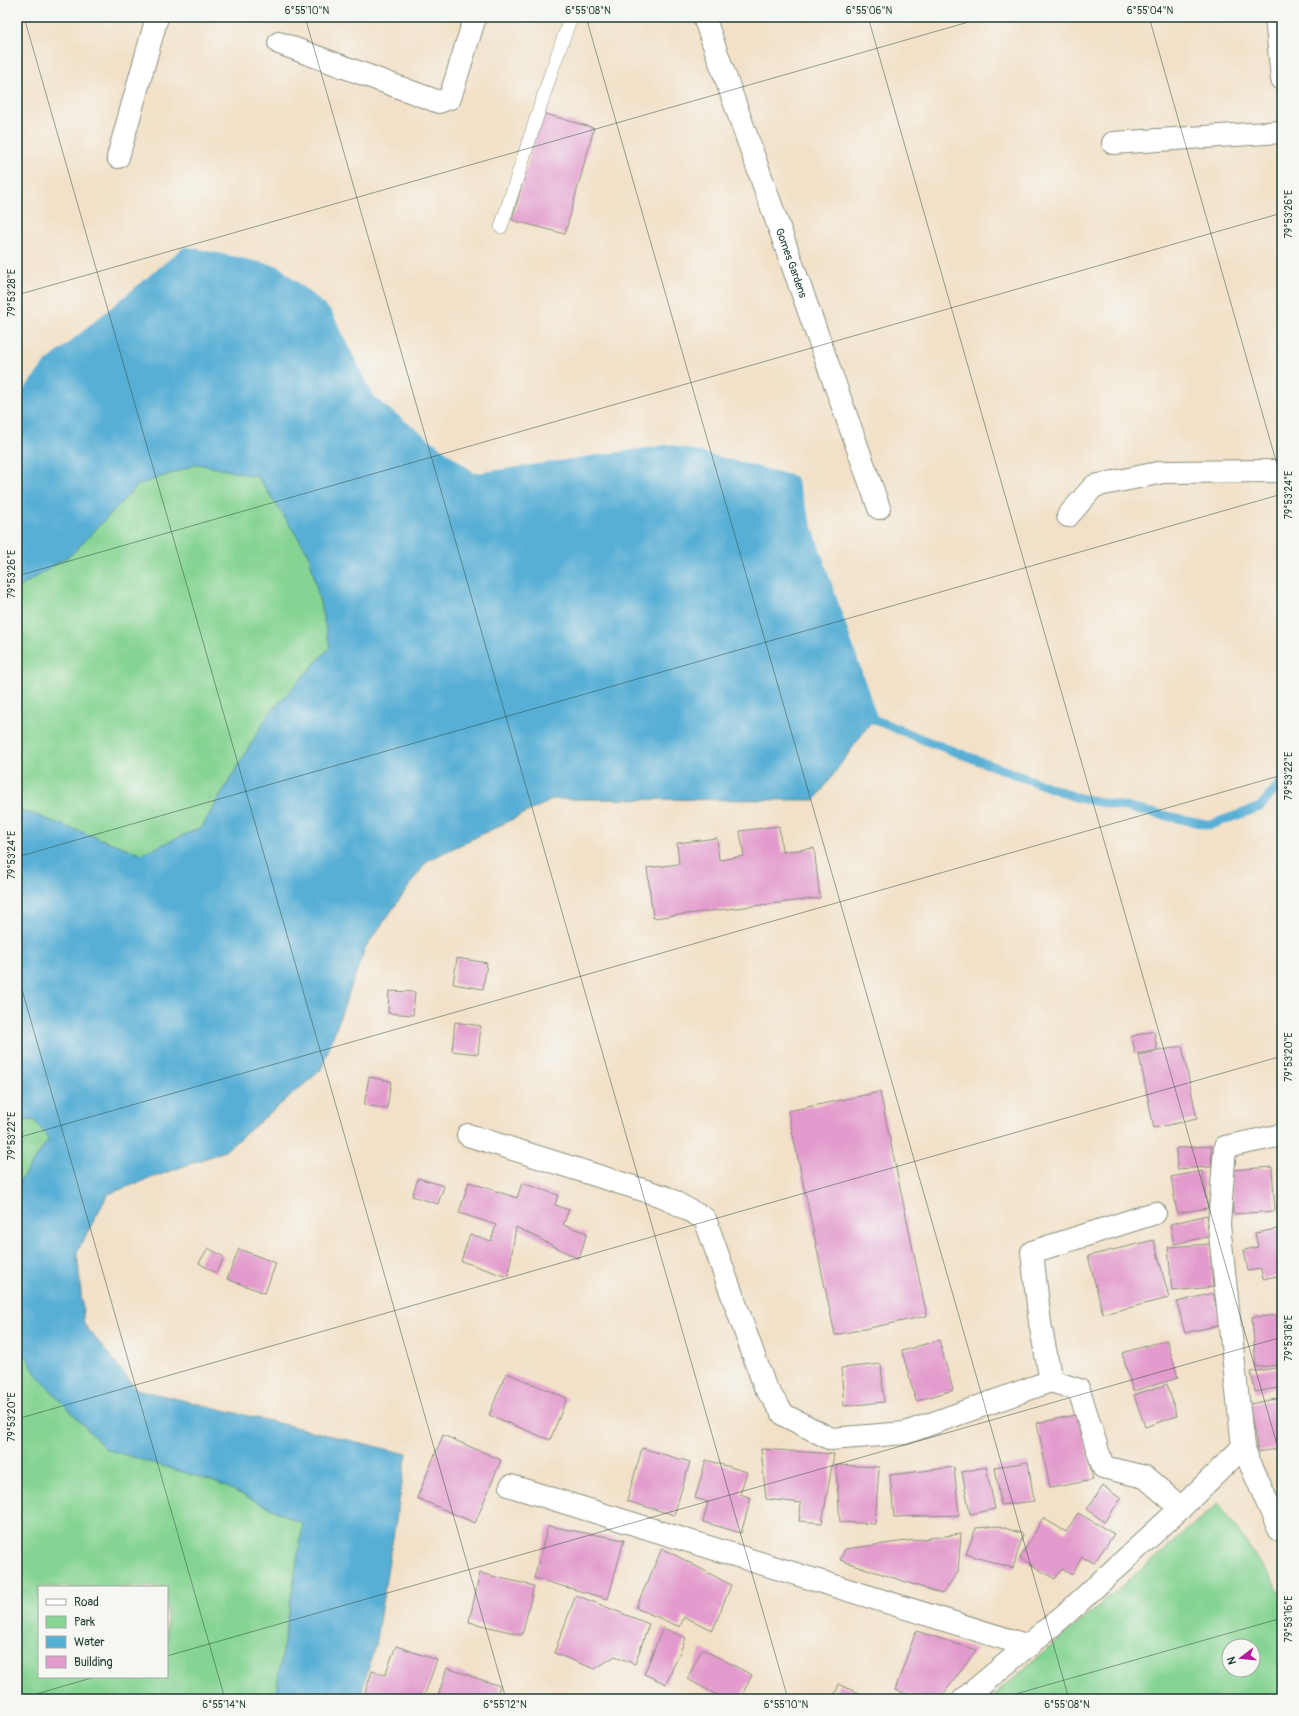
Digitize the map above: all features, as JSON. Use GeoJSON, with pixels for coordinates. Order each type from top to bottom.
{"type":"FeatureCollection","features":[{"type":"Feature","properties":{"kind":"street"},"geometry":{"type":"LineString","coordinates":[[118,157],[157,17]]}},
{"type":"Feature","properties":{"kind":"street"},"geometry":{"type":"LineString","coordinates":[[279,43],[439,102],[450,98],[474,17]]}},
{"type":"Feature","properties":{"kind":"street","name":"Gomes Gardens"},"geometry":{"type":"LineString","coordinates":[[704,17],[879,508]]}},
{"type":"Feature","properties":{"kind":"street"},"geometry":{"type":"LineString","coordinates":[[1276,17],[1282,80]]}},
{"type":"Feature","properties":{"kind":"street"},"geometry":{"type":"LineString","coordinates":[[1113,143],[1282,132]]}},
{"type":"Feature","properties":{"kind":"street"},"geometry":{"type":"LineString","coordinates":[[1068,516],[1094,486],[1163,472],[1282,471]]}},
{"type":"Feature","properties":{"kind":"street"},"geometry":{"type":"LineString","coordinates":[[468,1135],[665,1197],[705,1219],[765,1386],[784,1415],[831,1439],[905,1433],[1051,1381],[1079,1390],[1103,1466],[1145,1477],[1181,1508]]}},
{"type":"Feature","properties":{"kind":"street"},"geometry":{"type":"LineString","coordinates":[[1282,1135],[1225,1147],[1219,1225],[1243,1447],[1279,1530],[1282,1532]]}},
{"type":"Feature","properties":{"kind":"street"},"geometry":{"type":"LineString","coordinates":[[1051,1381],[1040,1323],[1032,1252],[1155,1213]]}},
{"type":"Feature","properties":{"kind":"street"},"geometry":{"type":"LineString","coordinates":[[964,1699],[1068,1612],[1181,1508],[1243,1447]]}},
{"type":"Feature","properties":{"kind":"street"},"geometry":{"type":"LineString","coordinates":[[511,1486],[1029,1646]]}},
{"type":"Feature","properties":{"kind":"lane"},"geometry":{"type":"LineString","coordinates":[[501,227],[571,17]]}},
{"type":"Feature","properties":{"kind":"green space"},"geometry":{"type":"Polygon","coordinates":[[[198,464],[258,477],[309,554],[330,647],[268,715],[202,827],[142,854],[24,811],[17,805],[17,589],[73,553],[138,485],[198,464]]]}},
{"type":"Feature","properties":{"kind":"green space"},"geometry":{"type":"Polygon","coordinates":[[[34,1120],[49,1139],[17,1185],[17,1122],[34,1120]]]}},
{"type":"Feature","properties":{"kind":"green space"},"geometry":{"type":"Polygon","coordinates":[[[17,1339],[36,1374],[106,1449],[216,1482],[303,1524],[275,1699],[17,1699],[17,1339]]]}},
{"type":"Feature","properties":{"kind":"green space"},"geometry":{"type":"Polygon","coordinates":[[[1219,1503],[1282,1595],[1282,1699],[989,1699],[1219,1503]]]}},
{"type":"Feature","properties":{"kind":"water"},"geometry":{"type":"Polygon","coordinates":[[[186,251],[276,270],[328,314],[370,400],[474,478],[670,449],[792,480],[873,719],[815,800],[554,799],[427,861],[365,948],[321,1070],[225,1151],[108,1194],[77,1252],[84,1324],[136,1389],[407,1454],[375,1645],[360,1699],[275,1699],[303,1524],[216,1482],[106,1449],[36,1374],[17,1339],[17,1185],[49,1139],[34,1120],[17,1122],[17,805],[24,811],[142,854],[202,827],[268,715],[330,647],[309,554],[258,477],[198,464],[138,485],[73,553],[17,589],[17,405],[48,366],[186,251]]]}},
{"type":"Feature","properties":{"kind":"building"},"geometry":{"type":"Polygon","coordinates":[[[542,113],[594,128],[565,234],[512,220],[542,113]]]}},
{"type":"Feature","properties":{"kind":"building"},"geometry":{"type":"Polygon","coordinates":[[[779,826],[782,852],[814,848],[820,898],[653,918],[647,868],[679,864],[677,843],[717,838],[719,860],[744,856],[740,831],[779,826]]]}},
{"type":"Feature","properties":{"kind":"building"},"geometry":{"type":"Polygon","coordinates":[[[457,958],[487,963],[483,989],[453,984],[457,958]]]}},
{"type":"Feature","properties":{"kind":"building"},"geometry":{"type":"Polygon","coordinates":[[[389,991],[415,992],[413,1015],[388,1013],[389,991]]]}},
{"type":"Feature","properties":{"kind":"building"},"geometry":{"type":"Polygon","coordinates":[[[455,1022],[481,1026],[478,1054],[452,1051],[455,1022]]]}},
{"type":"Feature","properties":{"kind":"building"},"geometry":{"type":"Polygon","coordinates":[[[1154,1031],[1157,1050],[1135,1054],[1132,1036],[1154,1031]]]}},
{"type":"Feature","properties":{"kind":"building"},"geometry":{"type":"Polygon","coordinates":[[[1182,1046],[1197,1119],[1154,1128],[1139,1055],[1182,1046]]]}},
{"type":"Feature","properties":{"kind":"building"},"geometry":{"type":"Polygon","coordinates":[[[369,1077],[391,1081],[387,1109],[364,1105],[369,1077]]]}},
{"type":"Feature","properties":{"kind":"building"},"geometry":{"type":"Polygon","coordinates":[[[880,1092],[927,1316],[835,1335],[788,1111],[880,1092]]]}},
{"type":"Feature","properties":{"kind":"building"},"geometry":{"type":"Polygon","coordinates":[[[1211,1146],[1212,1167],[1177,1169],[1176,1148],[1211,1146]]]}},
{"type":"Feature","properties":{"kind":"building"},"geometry":{"type":"Polygon","coordinates":[[[1272,1167],[1275,1211],[1233,1214],[1230,1170],[1272,1167]]]}},
{"type":"Feature","properties":{"kind":"building"},"geometry":{"type":"Polygon","coordinates":[[[1202,1171],[1208,1208],[1177,1213],[1171,1177],[1202,1171]]]}},
{"type":"Feature","properties":{"kind":"building"},"geometry":{"type":"Polygon","coordinates":[[[418,1178],[444,1186],[438,1204],[412,1196],[418,1178]]]}},
{"type":"Feature","properties":{"kind":"building"},"geometry":{"type":"Polygon","coordinates":[[[469,1182],[517,1198],[522,1183],[558,1195],[555,1205],[569,1210],[563,1225],[587,1233],[579,1259],[516,1227],[508,1277],[461,1261],[470,1234],[491,1241],[496,1225],[459,1213],[469,1182]]]}},
{"type":"Feature","properties":{"kind":"building"},"geometry":{"type":"Polygon","coordinates":[[[1207,1215],[1212,1236],[1174,1244],[1170,1224],[1207,1215]]]}},
{"type":"Feature","properties":{"kind":"building"},"geometry":{"type":"Polygon","coordinates":[[[1282,1228],[1282,1275],[1263,1279],[1261,1269],[1248,1271],[1244,1250],[1258,1247],[1255,1233],[1282,1228]]]}},
{"type":"Feature","properties":{"kind":"building"},"geometry":{"type":"Polygon","coordinates":[[[1154,1240],[1169,1298],[1103,1314],[1088,1256],[1154,1240]]]}},
{"type":"Feature","properties":{"kind":"building"},"geometry":{"type":"Polygon","coordinates":[[[1210,1244],[1213,1287],[1172,1291],[1168,1247],[1210,1244]]]}},
{"type":"Feature","properties":{"kind":"building"},"geometry":{"type":"Polygon","coordinates":[[[208,1248],[224,1257],[216,1273],[199,1263],[208,1248]]]}},
{"type":"Feature","properties":{"kind":"building"},"geometry":{"type":"Polygon","coordinates":[[[239,1249],[276,1263],[265,1293],[227,1279],[239,1249]]]}},
{"type":"Feature","properties":{"kind":"building"},"geometry":{"type":"Polygon","coordinates":[[[1213,1293],[1220,1325],[1185,1333],[1177,1302],[1213,1293]]]}},
{"type":"Feature","properties":{"kind":"building"},"geometry":{"type":"Polygon","coordinates":[[[1282,1315],[1282,1365],[1256,1367],[1252,1317],[1282,1315]]]}},
{"type":"Feature","properties":{"kind":"building"},"geometry":{"type":"Polygon","coordinates":[[[939,1340],[953,1390],[916,1401],[902,1351],[939,1340]]]}},
{"type":"Feature","properties":{"kind":"building"},"geometry":{"type":"Polygon","coordinates":[[[1167,1340],[1178,1378],[1133,1391],[1122,1353],[1167,1340]]]}},
{"type":"Feature","properties":{"kind":"building"},"geometry":{"type":"Polygon","coordinates":[[[881,1364],[884,1402],[844,1406],[841,1368],[881,1364]]]}},
{"type":"Feature","properties":{"kind":"building"},"geometry":{"type":"Polygon","coordinates":[[[1282,1367],[1282,1387],[1255,1392],[1251,1372],[1282,1367]]]}},
{"type":"Feature","properties":{"kind":"building"},"geometry":{"type":"Polygon","coordinates":[[[506,1373],[567,1398],[550,1440],[489,1415],[506,1373]]]}},
{"type":"Feature","properties":{"kind":"building"},"geometry":{"type":"Polygon","coordinates":[[[1167,1384],[1177,1416],[1145,1427],[1134,1395],[1167,1384]]]}},
{"type":"Feature","properties":{"kind":"building"},"geometry":{"type":"Polygon","coordinates":[[[1282,1398],[1282,1448],[1258,1452],[1249,1404],[1282,1398]]]}},
{"type":"Feature","properties":{"kind":"building"},"geometry":{"type":"Polygon","coordinates":[[[1080,1414],[1093,1480],[1050,1488],[1037,1423],[1080,1414]]]}},
{"type":"Feature","properties":{"kind":"building"},"geometry":{"type":"Polygon","coordinates":[[[443,1435],[501,1460],[475,1523],[417,1498],[443,1435]]]}},
{"type":"Feature","properties":{"kind":"building"},"geometry":{"type":"Polygon","coordinates":[[[642,1448],[690,1462],[674,1515],[627,1501],[642,1448]]]}},
{"type":"Feature","properties":{"kind":"building"},"geometry":{"type":"Polygon","coordinates":[[[761,1449],[834,1454],[822,1523],[799,1521],[801,1503],[766,1499],[761,1449]]]}},
{"type":"Feature","properties":{"kind":"building"},"geometry":{"type":"Polygon","coordinates":[[[706,1460],[747,1472],[740,1494],[751,1498],[741,1533],[703,1522],[708,1502],[695,1498],[706,1460]]]}},
{"type":"Feature","properties":{"kind":"building"},"geometry":{"type":"Polygon","coordinates":[[[1028,1462],[1034,1501],[1001,1505],[995,1467],[1028,1462]]]}},
{"type":"Feature","properties":{"kind":"building"},"geometry":{"type":"Polygon","coordinates":[[[836,1465],[879,1467],[875,1524],[840,1522],[836,1465]]]}},
{"type":"Feature","properties":{"kind":"building"},"geometry":{"type":"Polygon","coordinates":[[[954,1467],[959,1515],[894,1517],[890,1475],[954,1467]]]}},
{"type":"Feature","properties":{"kind":"building"},"geometry":{"type":"Polygon","coordinates":[[[986,1467],[995,1509],[970,1514],[962,1472],[986,1467]]]}},
{"type":"Feature","properties":{"kind":"building"},"geometry":{"type":"Polygon","coordinates":[[[1103,1486],[1121,1499],[1104,1522],[1087,1509],[1103,1486]]]}},
{"type":"Feature","properties":{"kind":"building"},"geometry":{"type":"Polygon","coordinates":[[[1078,1513],[1114,1534],[1094,1563],[1082,1557],[1072,1575],[1062,1569],[1055,1579],[1020,1558],[1043,1518],[1066,1532],[1078,1513]]]}},
{"type":"Feature","properties":{"kind":"building"},"geometry":{"type":"Polygon","coordinates":[[[548,1526],[624,1540],[608,1599],[534,1578],[548,1526]]]}},
{"type":"Feature","properties":{"kind":"building"},"geometry":{"type":"Polygon","coordinates":[[[999,1526],[1023,1534],[1013,1568],[966,1554],[976,1528],[999,1526]]]}},
{"type":"Feature","properties":{"kind":"building"},"geometry":{"type":"Polygon","coordinates":[[[961,1534],[958,1572],[942,1594],[840,1560],[845,1549],[961,1534]]]}},
{"type":"Feature","properties":{"kind":"building"},"geometry":{"type":"Polygon","coordinates":[[[662,1548],[731,1585],[713,1630],[684,1617],[680,1627],[636,1608],[662,1548]]]}},
{"type":"Feature","properties":{"kind":"building"},"geometry":{"type":"Polygon","coordinates":[[[480,1573],[534,1586],[522,1635],[469,1622],[480,1573]]]}},
{"type":"Feature","properties":{"kind":"building"},"geometry":{"type":"Polygon","coordinates":[[[576,1595],[649,1624],[635,1664],[615,1656],[595,1669],[554,1653],[576,1595]]]}},
{"type":"Feature","properties":{"kind":"building"},"geometry":{"type":"Polygon","coordinates":[[[663,1628],[686,1638],[666,1684],[644,1674],[663,1628]]]}},
{"type":"Feature","properties":{"kind":"building"},"geometry":{"type":"Polygon","coordinates":[[[916,1631],[976,1650],[940,1699],[924,1699],[895,1690],[916,1631]]]}},
{"type":"Feature","properties":{"kind":"building"},"geometry":{"type":"Polygon","coordinates":[[[396,1646],[437,1660],[423,1699],[363,1699],[372,1671],[385,1675],[396,1646]]]}},
{"type":"Feature","properties":{"kind":"building"},"geometry":{"type":"Polygon","coordinates":[[[702,1649],[752,1675],[740,1699],[725,1699],[687,1679],[702,1649]]]}},
{"type":"Feature","properties":{"kind":"building"},"geometry":{"type":"Polygon","coordinates":[[[447,1668],[500,1686],[495,1699],[437,1699],[447,1668]]]}},
{"type":"Feature","properties":{"kind":"building"},"geometry":{"type":"Polygon","coordinates":[[[839,1684],[871,1699],[833,1699],[839,1684]]]}},
{"type":"Feature","properties":{"kind":"waterway"},"geometry":{"type":"LineString","coordinates":[[17,405],[48,366],[186,251],[276,270],[328,314],[370,400],[474,478],[670,449],[792,480],[873,719],[924,740],[1075,797],[1210,825],[1260,807],[1282,781]]}}]}
